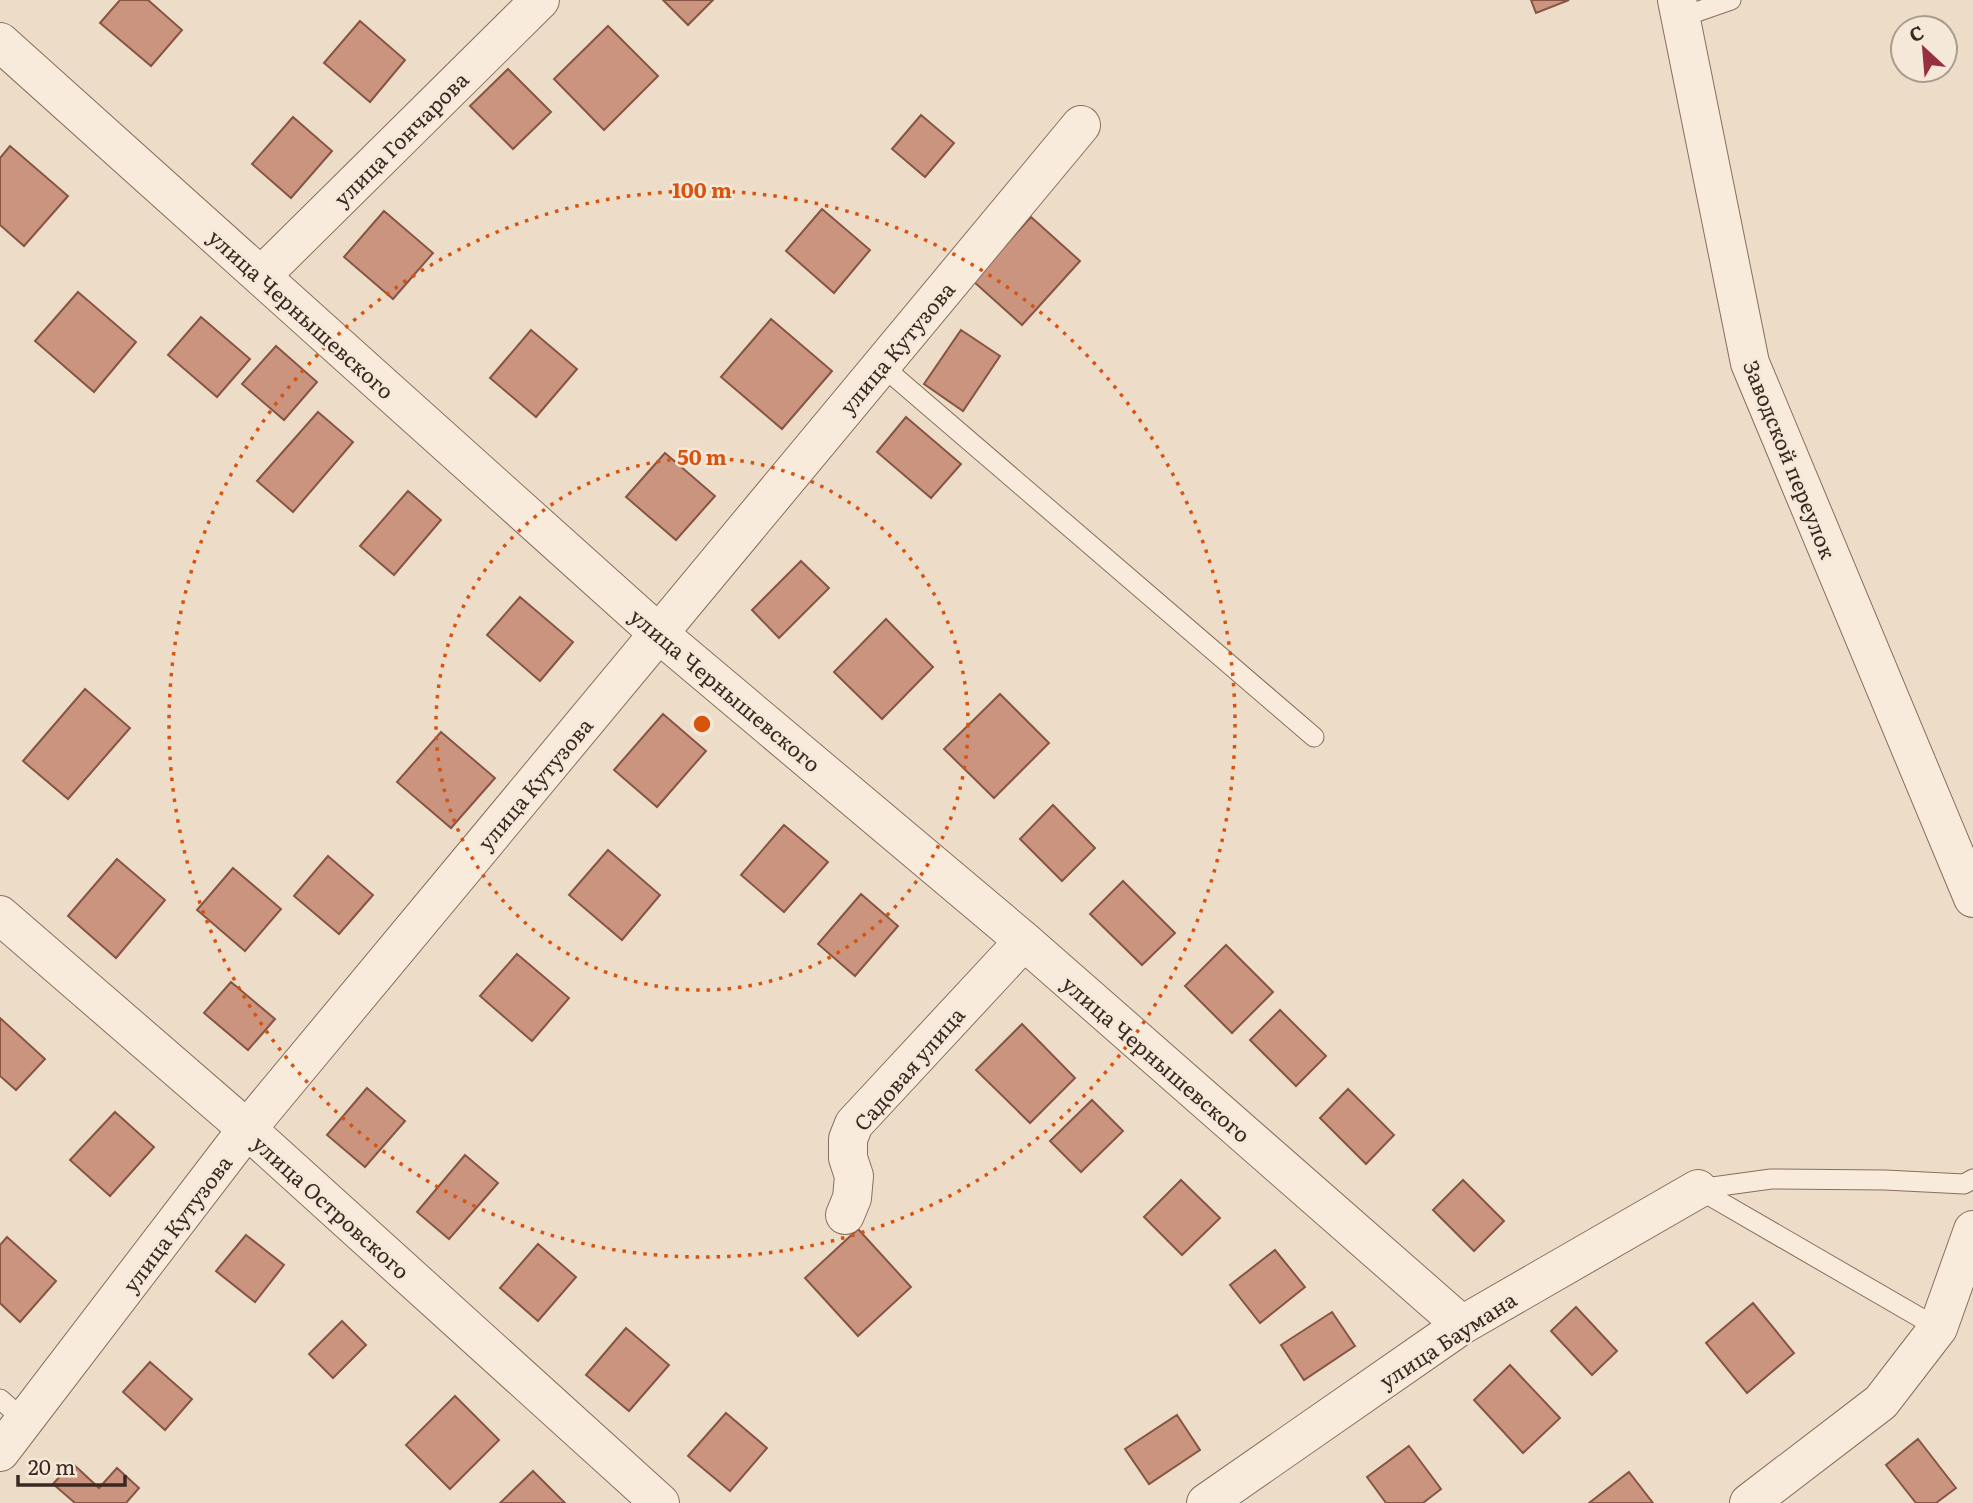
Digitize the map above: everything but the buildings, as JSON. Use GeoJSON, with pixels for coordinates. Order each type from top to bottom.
{"type":"FeatureCollection","features":[{"type":"Feature","properties":{"kind":"street","name":"улица Гончарова"},"geometry":{"type":"LineString","coordinates":[[261,276],[540,0]]}},
{"type":"Feature","properties":{"kind":"street","name":"Заводской переулок"},"geometry":{"type":"LineString","coordinates":[[1680,8],[1750,363],[1973,898]]}},
{"type":"Feature","properties":{"kind":"street","name":"улица Чернышевского"},"geometry":{"type":"LineString","coordinates":[[0,42],[658,634],[1024,941],[1462,1325]]}},
{"type":"Feature","properties":{"kind":"street","name":"улица Кутузова"},"geometry":{"type":"LineString","coordinates":[[0,1451],[13,1410],[1081,125]]}},
{"type":"Feature","properties":{"kind":"street","name":"улица Островского"},"geometry":{"type":"LineString","coordinates":[[0,915],[247,1129],[660,1503]]}},
{"type":"Feature","properties":{"kind":"street","name":"Садовая улица"},"geometry":{"type":"LineString","coordinates":[[845,1215],[852,1198],[854,1176],[848,1158],[848,1139],[854,1124],[1024,941]]}},
{"type":"Feature","properties":{"kind":"street","name":"улица Баумана"},"geometry":{"type":"LineString","coordinates":[[1206,1503],[1462,1325],[1698,1189]]}},
{"type":"Feature","properties":{"kind":"street"},"geometry":{"type":"LineString","coordinates":[[1749,1503],[1881,1402],[1938,1328],[1973,1230]]}},
{"type":"Feature","properties":{"kind":"lane"},"geometry":{"type":"LineString","coordinates":[[1680,8],[1731,0]]}},
{"type":"Feature","properties":{"kind":"lane"},"geometry":{"type":"LineString","coordinates":[[881,365],[1314,737]]}},
{"type":"Feature","properties":{"kind":"lane"},"geometry":{"type":"LineString","coordinates":[[1698,1189],[1771,1179],[1964,1184],[1973,1179]]}},
{"type":"Feature","properties":{"kind":"lane"},"geometry":{"type":"LineString","coordinates":[[1698,1189],[1938,1328]]}}]}
